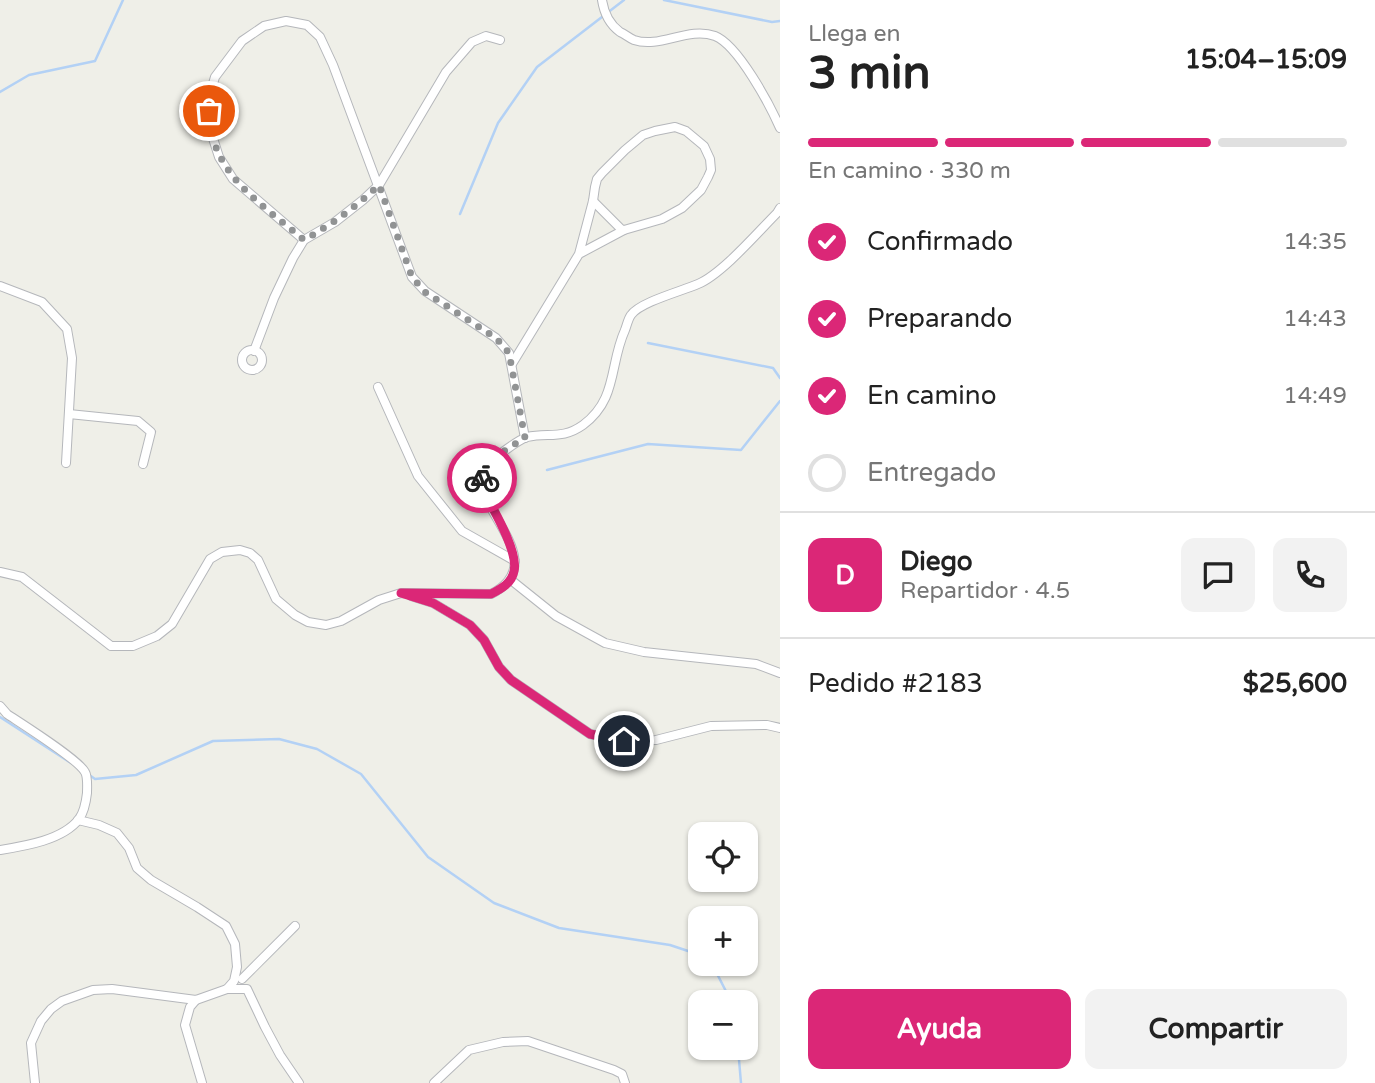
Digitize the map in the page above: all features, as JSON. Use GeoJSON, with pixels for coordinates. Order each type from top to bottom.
{"type":"FeatureCollection","features":[{"type":"Feature","properties":{"kind":"street"},"geometry":{"type":"LineString","coordinates":[[602,0],[605,15],[614,27],[633,40],[647,43],[695,34],[715,36],[726,44],[760,88],[780,128]]}},
{"type":"Feature","properties":{"kind":"street"},"geometry":{"type":"LineString","coordinates":[[304,240],[233,179],[219,158],[209,126],[209,97],[215,77],[242,41],[264,26],[286,21],[307,25],[320,37],[333,65],[412,277],[425,292],[496,338],[509,353],[525,438]]}},
{"type":"Feature","properties":{"kind":"street"},"geometry":{"type":"LineString","coordinates":[[254,351],[274,298],[304,240],[335,222],[379,185],[446,72],[472,42],[486,36],[500,40]]}},
{"type":"Feature","properties":{"kind":"street"},"geometry":{"type":"LineString","coordinates":[[511,365],[579,254],[597,179],[643,135],[675,127],[698,140],[706,149],[710,163],[708,177],[701,190],[682,208],[662,219],[624,230],[579,254]]}},
{"type":"Feature","properties":{"kind":"street"},"geometry":{"type":"LineString","coordinates":[[593,201],[624,230]]}},
{"type":"Feature","properties":{"kind":"street"},"geometry":{"type":"LineString","coordinates":[[0,572],[22,577],[111,646],[134,646],[157,636],[172,624],[209,559],[222,552],[240,550],[250,553],[258,560],[276,599],[308,622],[326,625],[341,621],[379,600],[401,593],[491,594],[503,588],[515,571],[511,546],[482,488],[484,468],[525,438],[566,434],[584,424],[602,405],[610,390],[621,337],[632,314],[642,305],[716,274],[779,211]]}},
{"type":"Feature","properties":{"kind":"street"},"geometry":{"type":"LineString","coordinates":[[0,286],[42,302],[66,329],[72,358],[66,463]]}},
{"type":"Feature","properties":{"kind":"street"},"geometry":{"type":"LineString","coordinates":[[378,387],[418,476],[462,531],[514,561]]}},
{"type":"Feature","properties":{"kind":"street"},"geometry":{"type":"LineString","coordinates":[[69,414],[138,421],[151,432],[143,464]]}},
{"type":"Feature","properties":{"kind":"street"},"geometry":{"type":"LineString","coordinates":[[510,580],[556,616],[605,643],[644,652],[756,664],[780,673]]}},
{"type":"Feature","properties":{"kind":"street"},"geometry":{"type":"LineString","coordinates":[[401,593],[433,603],[470,625],[484,640],[499,667],[511,680],[590,734],[624,741],[656,740],[711,726],[767,725],[780,728]]}},
{"type":"Feature","properties":{"kind":"street"},"geometry":{"type":"LineString","coordinates":[[0,706],[7,714],[73,760],[86,772],[87,786],[83,811],[78,820],[60,834],[20,847],[0,850]]}},
{"type":"Feature","properties":{"kind":"street"},"geometry":{"type":"LineString","coordinates":[[78,820],[117,833],[129,848],[137,868],[151,880],[226,926],[235,944],[237,967],[234,981],[227,989]]}},
{"type":"Feature","properties":{"kind":"street"},"geometry":{"type":"LineString","coordinates":[[242,979],[295,926]]}},
{"type":"Feature","properties":{"kind":"street"},"geometry":{"type":"LineString","coordinates":[[237,967],[265,1027],[299,1083]]}},
{"type":"Feature","properties":{"kind":"street"},"geometry":{"type":"LineString","coordinates":[[35,1083],[31,1042],[41,1021],[62,1001],[93,990],[111,989],[197,1000]]}},
{"type":"Feature","properties":{"kind":"street"},"geometry":{"type":"LineString","coordinates":[[202,1083],[185,1025],[190,1007],[197,1000],[227,989],[247,989]]}},
{"type":"Feature","properties":{"kind":"street"},"geometry":{"type":"LineString","coordinates":[[433,1083],[469,1050],[503,1042],[528,1041],[614,1070],[622,1074],[625,1083]]}},
{"type":"Feature","properties":{"kind":"waterway"},"geometry":{"type":"LineString","coordinates":[[0,92],[29,75],[95,61],[123,0]]}},
{"type":"Feature","properties":{"kind":"waterway"},"geometry":{"type":"LineString","coordinates":[[460,214],[498,123],[537,67],[624,0]]}},
{"type":"Feature","properties":{"kind":"waterway"},"geometry":{"type":"LineString","coordinates":[[664,0],[772,22],[780,21]]}},
{"type":"Feature","properties":{"kind":"waterway"},"geometry":{"type":"LineString","coordinates":[[648,343],[773,368],[780,378]]}},
{"type":"Feature","properties":{"kind":"waterway"},"geometry":{"type":"LineString","coordinates":[[547,470],[648,444],[741,450],[780,401]]}},
{"type":"Feature","properties":{"kind":"waterway"},"geometry":{"type":"LineString","coordinates":[[0,717],[71,763]]}},
{"type":"Feature","properties":{"kind":"waterway"},"geometry":{"type":"LineString","coordinates":[[88,774],[95,779],[136,775],[213,741],[279,739],[317,749],[361,774],[428,857],[494,903],[559,928],[670,945],[688,951]]}},
{"type":"Feature","properties":{"kind":"waterway"},"geometry":{"type":"LineString","coordinates":[[718,976],[725,990]]}},
{"type":"Feature","properties":{"kind":"waterway"},"geometry":{"type":"LineString","coordinates":[[739,1060],[741,1083]]}},
{"type":"Feature","properties":{"kind":"way so far"},"geometry":{"type":"LineString","coordinates":[[209,111],[209,126],[219,158],[233,179],[304,240],[335,222],[379,185],[412,277],[425,292],[496,338],[509,353],[525,438],[484,468],[482,478]]}},
{"type":"Feature","properties":{"kind":"route"},"geometry":{"type":"LineString","coordinates":[[482,478],[482,488],[511,546],[515,571],[510,580],[503,588],[491,594],[401,593],[433,603],[470,625],[484,640],[499,667],[511,680],[590,734],[624,741]]}}]}
